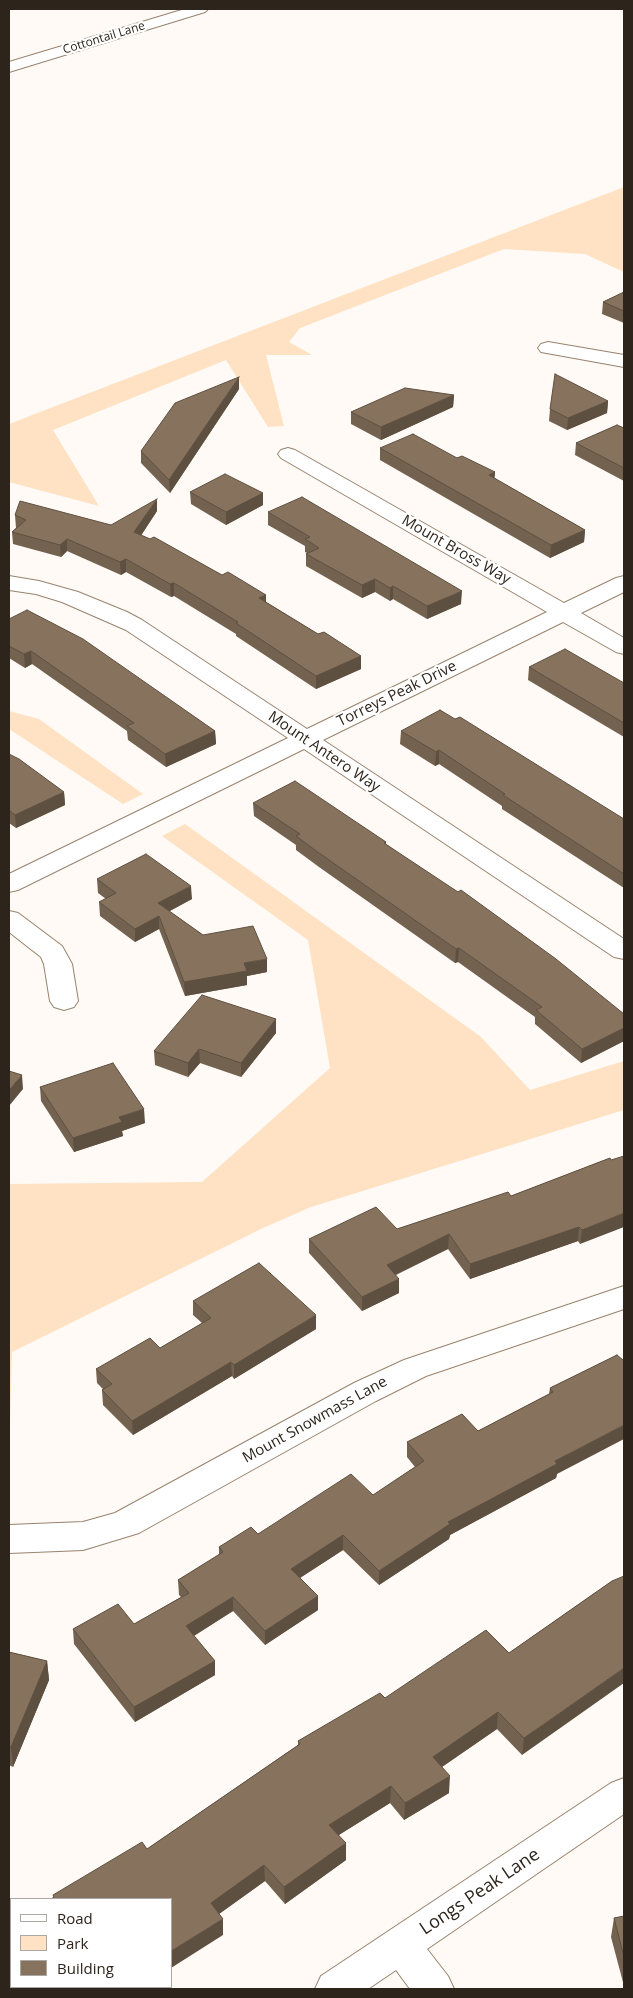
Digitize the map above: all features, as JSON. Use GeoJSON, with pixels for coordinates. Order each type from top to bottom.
{"type":"FeatureCollection","features":[{"type":"Feature","properties":{"kind":"street","name":"Cottontail Lane"},"geometry":{"type":"LineString","coordinates":[[9,67],[200,9]]}},
{"type":"Feature","properties":{"kind":"street"},"geometry":{"type":"LineString","coordinates":[[548,348],[624,361]]}},
{"type":"Feature","properties":{"kind":"street","name":"Mount Bross Way"},"geometry":{"type":"LineString","coordinates":[[288,454],[624,647]]}},
{"type":"Feature","properties":{"kind":"street","name":"Mount Antero Way"},"geometry":{"type":"LineString","coordinates":[[9,583],[39,588],[70,597],[119,617],[624,951]]}},
{"type":"Feature","properties":{"kind":"street","name":"Torreys Peak Drive"},"geometry":{"type":"LineString","coordinates":[[9,884],[624,583]]}},
{"type":"Feature","properties":{"kind":"street"},"geometry":{"type":"LineString","coordinates":[[9,919],[52,952],[58,964],[64,1001]]}},
{"type":"Feature","properties":{"kind":"street","name":"Mount Snowmass Lane"},"geometry":{"type":"LineString","coordinates":[[9,1539],[83,1536],[104,1531],[127,1522],[365,1392],[415,1368],[624,1297]]}},
{"type":"Feature","properties":{"kind":"street","name":"Longs Peak Lane"},"geometry":{"type":"LineString","coordinates":[[335,1989],[624,1794]]}},
{"type":"Feature","properties":{"kind":"street"},"geometry":{"type":"LineString","coordinates":[[401,1946],[434,1989]]}},
{"type":"Feature","properties":{"kind":"green space"},"geometry":{"type":"Polygon","coordinates":[[[624,187],[624,272],[585,254],[504,249],[300,328],[289,342],[312,355],[266,355],[284,426],[268,427],[226,360],[53,430],[99,506],[9,482],[9,424],[624,187]]]}},
{"type":"Feature","properties":{"kind":"green space"},"geometry":{"type":"Polygon","coordinates":[[[9,711],[39,719],[143,794],[123,804],[9,729],[9,711]]]}},
{"type":"Feature","properties":{"kind":"green space"},"geometry":{"type":"Polygon","coordinates":[[[185,824],[481,1037],[530,1090],[624,1061],[624,1110],[311,1207],[263,1228],[12,1352],[9,1460],[9,1184],[202,1182],[330,1068],[308,940],[162,836],[185,824]]]}},
{"type":"Feature","properties":{"kind":"building"},"geometry":{"type":"Polygon","coordinates":[[[624,292],[624,311],[603,302],[624,292]]]}},
{"type":"Feature","properties":{"kind":"building"},"geometry":{"type":"Polygon","coordinates":[[[555,374],[608,401],[568,418],[550,409],[555,374]]]}},
{"type":"Feature","properties":{"kind":"building"},"geometry":{"type":"Polygon","coordinates":[[[239,377],[169,480],[141,451],[175,403],[239,377]]]}},
{"type":"Feature","properties":{"kind":"building"},"geometry":{"type":"Polygon","coordinates":[[[405,388],[454,395],[381,427],[351,412],[405,388]]]}},
{"type":"Feature","properties":{"kind":"building"},"geometry":{"type":"Polygon","coordinates":[[[617,425],[624,428],[624,468],[576,443],[617,425]]]}},
{"type":"Feature","properties":{"kind":"building"},"geometry":{"type":"Polygon","coordinates":[[[413,434],[457,458],[462,456],[495,472],[489,475],[585,530],[551,545],[380,448],[413,434]]]}},
{"type":"Feature","properties":{"kind":"building"},"geometry":{"type":"Polygon","coordinates":[[[225,474],[263,493],[226,512],[190,492],[225,474]]]}},
{"type":"Feature","properties":{"kind":"building"},"geometry":{"type":"Polygon","coordinates":[[[302,497],[462,591],[427,606],[393,586],[390,588],[375,579],[362,585],[306,554],[319,548],[305,539],[310,537],[268,512],[302,497]]]}},
{"type":"Feature","properties":{"kind":"building"},"geometry":{"type":"Polygon","coordinates":[[[157,499],[134,532],[150,539],[154,537],[222,575],[228,572],[266,595],[259,598],[318,634],[324,632],[361,656],[316,676],[236,623],[238,622],[174,583],[170,584],[126,559],[120,562],[67,539],[60,545],[12,532],[26,520],[15,515],[20,501],[111,525],[157,499]]]}},
{"type":"Feature","properties":{"kind":"building"},"geometry":{"type":"Polygon","coordinates":[[[27,610],[83,639],[215,731],[165,754],[127,726],[134,723],[31,651],[24,654],[9,646],[9,619],[27,610]]]}},
{"type":"Feature","properties":{"kind":"building"},"geometry":{"type":"Polygon","coordinates":[[[565,649],[624,683],[624,723],[529,667],[565,649]]]}},
{"type":"Feature","properties":{"kind":"building"},"geometry":{"type":"Polygon","coordinates":[[[440,710],[455,719],[460,717],[624,819],[624,874],[503,795],[505,794],[439,750],[436,752],[401,731],[440,710]]]}},
{"type":"Feature","properties":{"kind":"building"},"geometry":{"type":"Polygon","coordinates":[[[9,754],[19,759],[64,792],[15,815],[9,810],[9,754]]]}},
{"type":"Feature","properties":{"kind":"building"},"geometry":{"type":"Polygon","coordinates":[[[295,781],[458,892],[461,890],[556,959],[624,1014],[624,1028],[582,1049],[536,1010],[542,1007],[319,853],[296,836],[300,834],[253,803],[295,781]]]}},
{"type":"Feature","properties":{"kind":"building"},"geometry":{"type":"Polygon","coordinates":[[[146,854],[191,886],[158,903],[203,935],[253,926],[267,959],[244,963],[247,971],[184,982],[159,916],[135,929],[99,902],[116,893],[97,879],[146,854]]]}},
{"type":"Feature","properties":{"kind":"building"},"geometry":{"type":"Polygon","coordinates":[[[202,995],[276,1019],[241,1063],[199,1049],[188,1063],[154,1051],[202,995]]]}},
{"type":"Feature","properties":{"kind":"building"},"geometry":{"type":"Polygon","coordinates":[[[113,1063],[144,1109],[119,1117],[122,1122],[73,1138],[40,1087],[113,1063]]]}},
{"type":"Feature","properties":{"kind":"building"},"geometry":{"type":"Polygon","coordinates":[[[9,1071],[22,1075],[9,1090],[9,1071]]]}},
{"type":"Feature","properties":{"kind":"building"},"geometry":{"type":"Polygon","coordinates":[[[624,1156],[624,1213],[582,1230],[579,1227],[470,1264],[449,1234],[387,1265],[399,1279],[362,1297],[309,1239],[376,1207],[397,1229],[508,1192],[511,1196],[610,1158],[611,1160],[624,1156]]]}},
{"type":"Feature","properties":{"kind":"building"},"geometry":{"type":"Polygon","coordinates":[[[259,1263],[316,1315],[234,1365],[231,1362],[132,1421],[102,1390],[112,1384],[96,1369],[150,1338],[160,1348],[211,1318],[193,1301],[259,1263]]]}},
{"type":"Feature","properties":{"kind":"building"},"geometry":{"type":"Polygon","coordinates":[[[617,1355],[624,1360],[624,1425],[555,1461],[557,1464],[448,1522],[450,1524],[379,1571],[343,1535],[291,1569],[318,1596],[265,1631],[233,1597],[186,1626],[215,1661],[134,1707],[73,1629],[118,1604],[134,1624],[189,1593],[178,1580],[223,1552],[219,1547],[251,1527],[258,1534],[351,1474],[373,1495],[424,1461],[407,1442],[462,1414],[478,1431],[553,1392],[550,1388],[617,1355]]]}},
{"type":"Feature","properties":{"kind":"building"},"geometry":{"type":"Polygon","coordinates":[[[624,1576],[624,1668],[524,1738],[498,1712],[433,1757],[450,1776],[405,1803],[391,1786],[329,1825],[346,1843],[284,1887],[264,1865],[211,1903],[223,1919],[172,1950],[172,1898],[52,1898],[53,1895],[142,1842],[147,1849],[300,1744],[298,1741],[380,1693],[385,1698],[486,1630],[509,1653],[612,1581],[624,1576]]]}},
{"type":"Feature","properties":{"kind":"building"},"geometry":{"type":"Polygon","coordinates":[[[9,1652],[47,1661],[11,1747],[9,1747],[9,1652]]]}},
{"type":"Feature","properties":{"kind":"building"},"geometry":{"type":"Polygon","coordinates":[[[624,1916],[624,1957],[614,1918],[624,1916]]]}},
{"type":"Feature","properties":{"kind":"building"},"geometry":{"type":"Polygon","coordinates":[[[9,1927],[10,1988],[94,1989],[9,1989],[9,1927]]]}}]}
